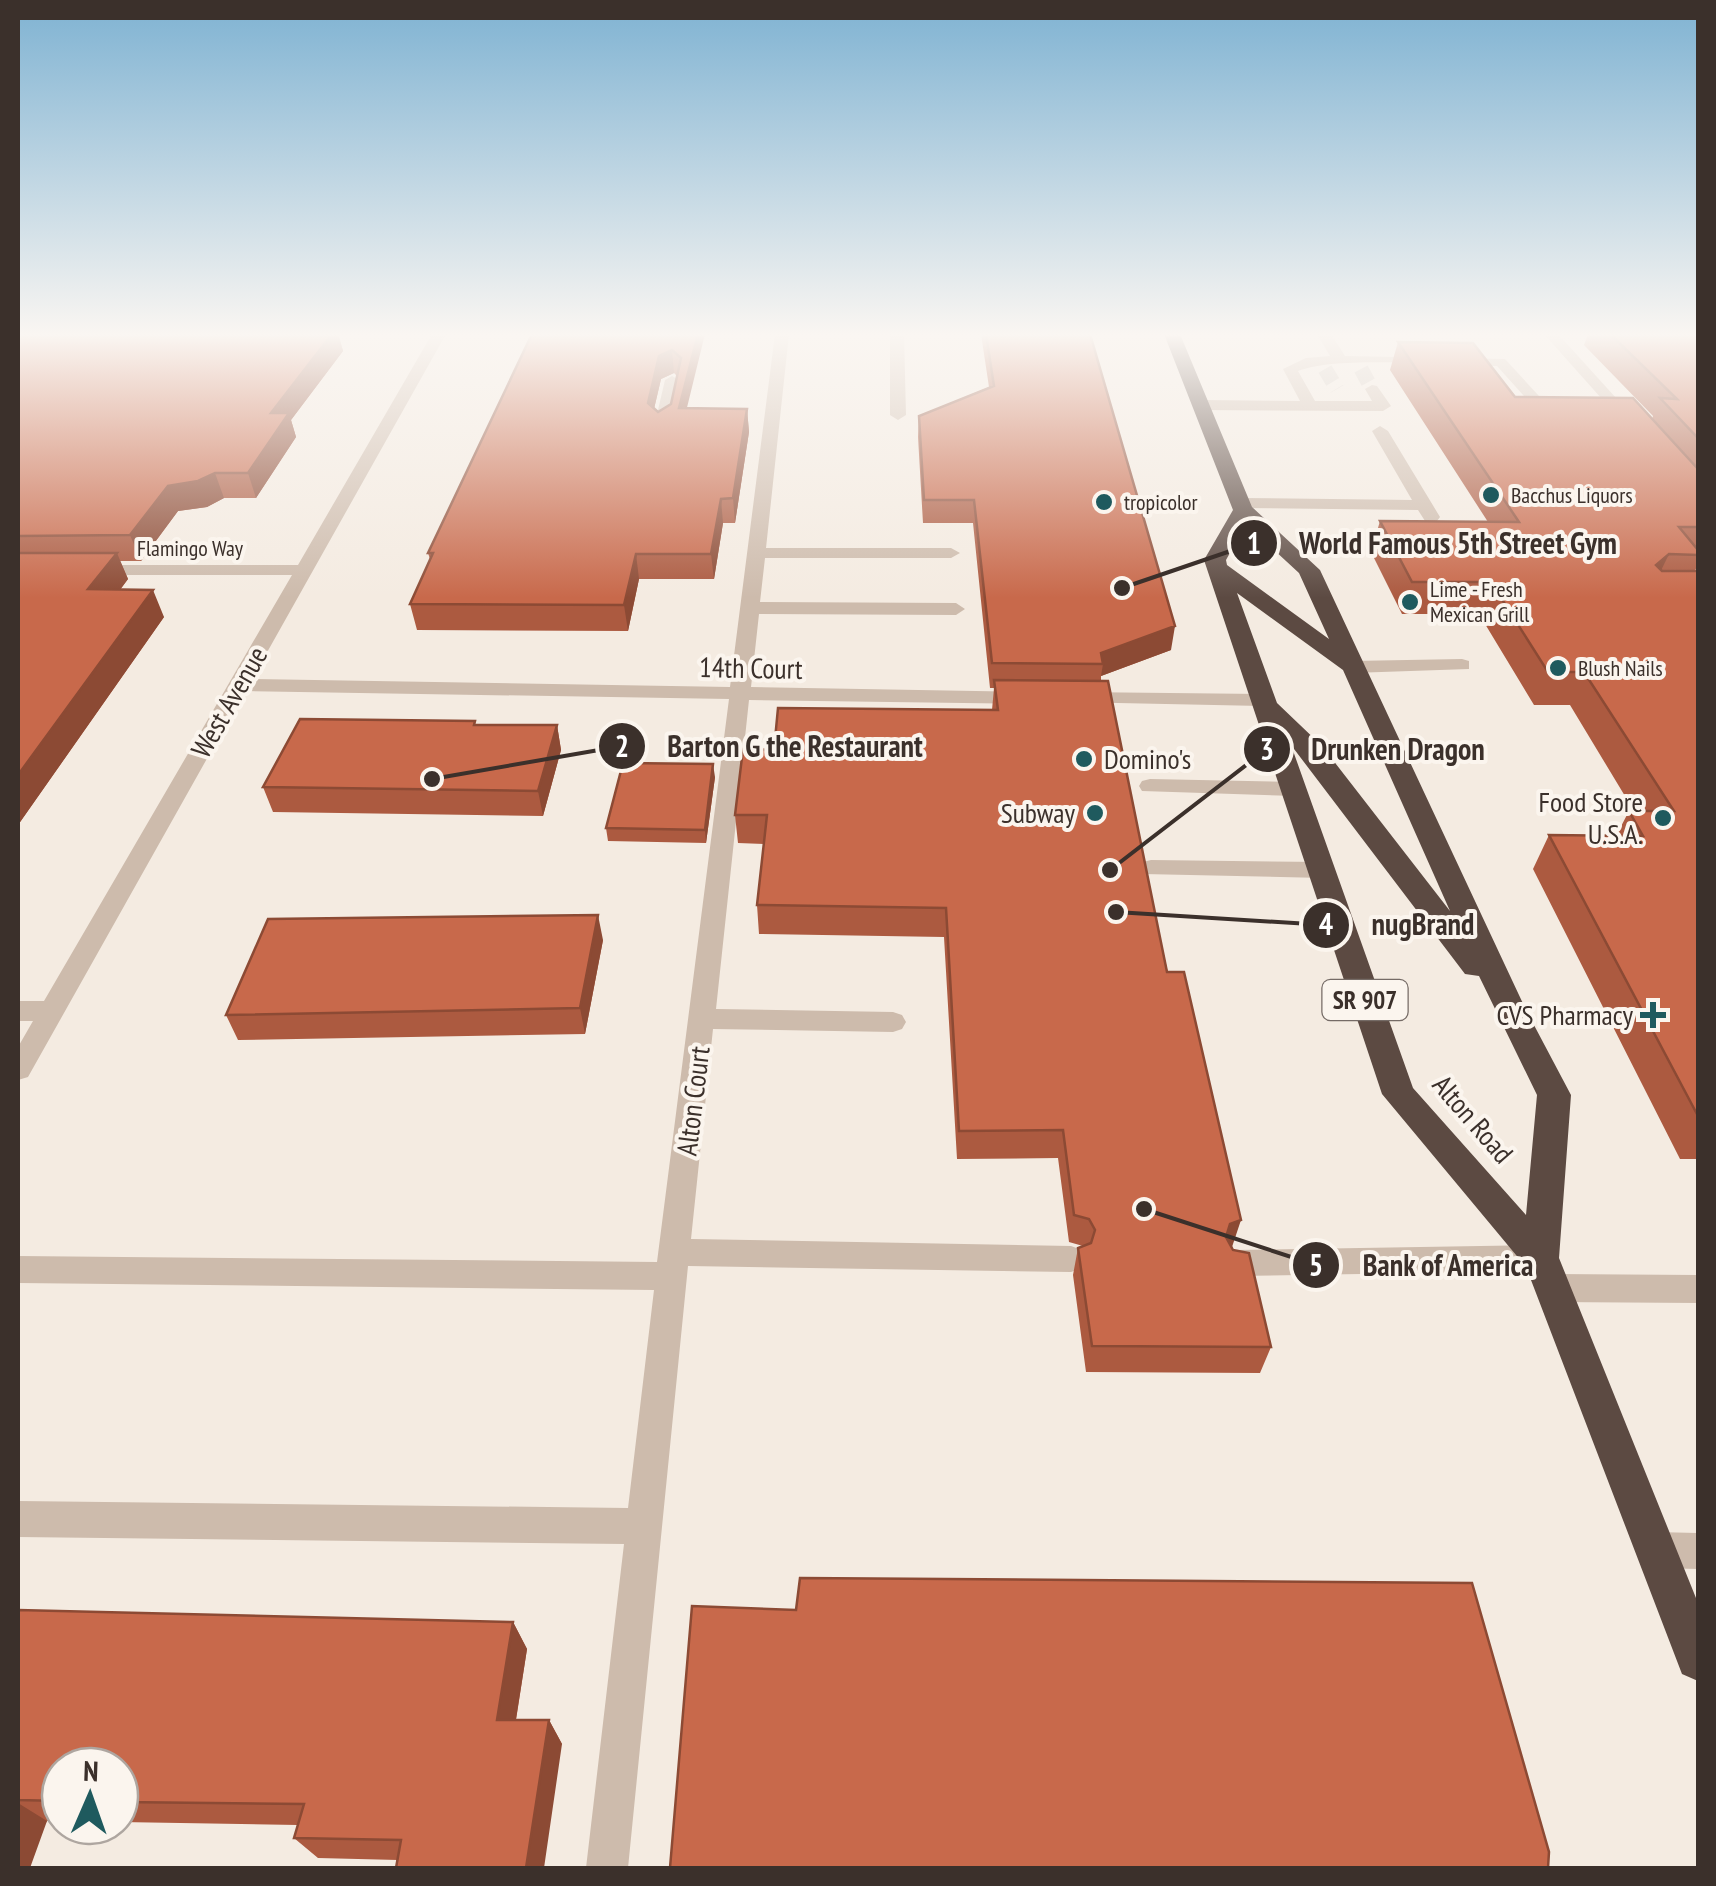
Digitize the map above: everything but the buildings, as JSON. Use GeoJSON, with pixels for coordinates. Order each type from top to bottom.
{"type":"FeatureCollection","features":[{"type":"Feature","properties":{"kind":"highway","name":"Alton Road"},"geometry":{"type":"LineString","coordinates":[[1208,422],[1241,506],[1309,570],[1510,1010],[1554,1096],[1547,1273]]}},
{"type":"Feature","properties":{"kind":"highway"},"geometry":{"type":"LineString","coordinates":[[1241,506],[1215,560],[1218,568],[1352,667]]}},
{"type":"Feature","properties":{"kind":"highway","name":"Alton Road"},"geometry":{"type":"LineString","coordinates":[[1218,568],[1399,1094],[1547,1273],[1677,1550],[1698,1658]]}},
{"type":"Feature","properties":{"kind":"highway"},"geometry":{"type":"LineString","coordinates":[[1262,700],[1313,752],[1510,1010]]}},
{"type":"Feature","properties":{"kind":"street","name":"West Avenue"},"geometry":{"type":"LineString","coordinates":[[18,1070],[388,422]]}},
{"type":"Feature","properties":{"kind":"street"},"geometry":{"type":"LineString","coordinates":[[662,427],[663,422]]}},
{"type":"Feature","properties":{"kind":"street","name":"Alton Court"},"geometry":{"type":"LineString","coordinates":[[608,1868],[643,1526],[772,422]]}},
{"type":"Feature","properties":{"kind":"street"},"geometry":{"type":"LineString","coordinates":[[1630,422],[1647,441]]}},
{"type":"Feature","properties":{"kind":"street"},"geometry":{"type":"LineString","coordinates":[[1380,431],[1440,532]]}},
{"type":"Feature","properties":{"kind":"street"},"geometry":{"type":"LineString","coordinates":[[1241,506],[1424,505]]}},
{"type":"Feature","properties":{"kind":"street"},"geometry":{"type":"LineString","coordinates":[[758,553],[951,553]]}},
{"type":"Feature","properties":{"kind":"street","name":"Flamingo Way"},"geometry":{"type":"LineString","coordinates":[[74,570],[303,570]]}},
{"type":"Feature","properties":{"kind":"street"},"geometry":{"type":"LineString","coordinates":[[752,608],[956,609]]}},
{"type":"Feature","properties":{"kind":"street"},"geometry":{"type":"LineString","coordinates":[[1352,667],[1462,665]]}},
{"type":"Feature","properties":{"kind":"street","name":"14th Court"},"geometry":{"type":"LineString","coordinates":[[238,685],[1262,700]]}},
{"type":"Feature","properties":{"kind":"street"},"geometry":{"type":"LineString","coordinates":[[1150,786],[1295,789]]}},
{"type":"Feature","properties":{"kind":"street"},"geometry":{"type":"LineString","coordinates":[[1151,868],[1323,870]]}},
{"type":"Feature","properties":{"kind":"street"},"geometry":{"type":"LineString","coordinates":[[18,1010],[52,1011]]}},
{"type":"Feature","properties":{"kind":"street"},"geometry":{"type":"LineString","coordinates":[[703,1020],[894,1022]]}},
{"type":"Feature","properties":{"kind":"street"},"geometry":{"type":"LineString","coordinates":[[18,1270],[1071,1260]]}},
{"type":"Feature","properties":{"kind":"street"},"geometry":{"type":"LineString","coordinates":[[1235,1263],[1547,1273],[1698,1289]]}},
{"type":"Feature","properties":{"kind":"street"},"geometry":{"type":"LineString","coordinates":[[18,1519],[643,1526]]}},
{"type":"Feature","properties":{"kind":"place","name":"Bacchus Liquors"},"geometry":{"type":"Point","coordinates":[1491,495]}},
{"type":"Feature","properties":{"kind":"place","name":"tropicolor"},"geometry":{"type":"Point","coordinates":[1104,502]}},
{"type":"Feature","properties":{"kind":"place","name":"World Famous 5th Street Gym"},"geometry":{"type":"Point","coordinates":[1122,588]}},
{"type":"Feature","properties":{"kind":"place","name":"Lime - Fresh Mexican Grill"},"geometry":{"type":"Point","coordinates":[1410,602]}},
{"type":"Feature","properties":{"kind":"place","name":"Blush Nails"},"geometry":{"type":"Point","coordinates":[1558,668]}},
{"type":"Feature","properties":{"kind":"place","name":"Domino's"},"geometry":{"type":"Point","coordinates":[1084,759]}},
{"type":"Feature","properties":{"kind":"place","name":"Barton G the Restaurant"},"geometry":{"type":"Point","coordinates":[432,779]}},
{"type":"Feature","properties":{"kind":"place","name":"Subway"},"geometry":{"type":"Point","coordinates":[1095,813]}},
{"type":"Feature","properties":{"kind":"place","name":"Food Store U.S.A."},"geometry":{"type":"Point","coordinates":[1663,818]}},
{"type":"Feature","properties":{"kind":"place","name":"Drunken Dragon"},"geometry":{"type":"Point","coordinates":[1110,870]}},
{"type":"Feature","properties":{"kind":"place","name":"nugBrand"},"geometry":{"type":"Point","coordinates":[1116,912]}},
{"type":"Feature","properties":{"kind":"place","name":"CVS Pharmacy"},"geometry":{"type":"Point","coordinates":[1653,1015]}},
{"type":"Feature","properties":{"kind":"place","name":"Bank of America"},"geometry":{"type":"Point","coordinates":[1144,1209]}}]}
